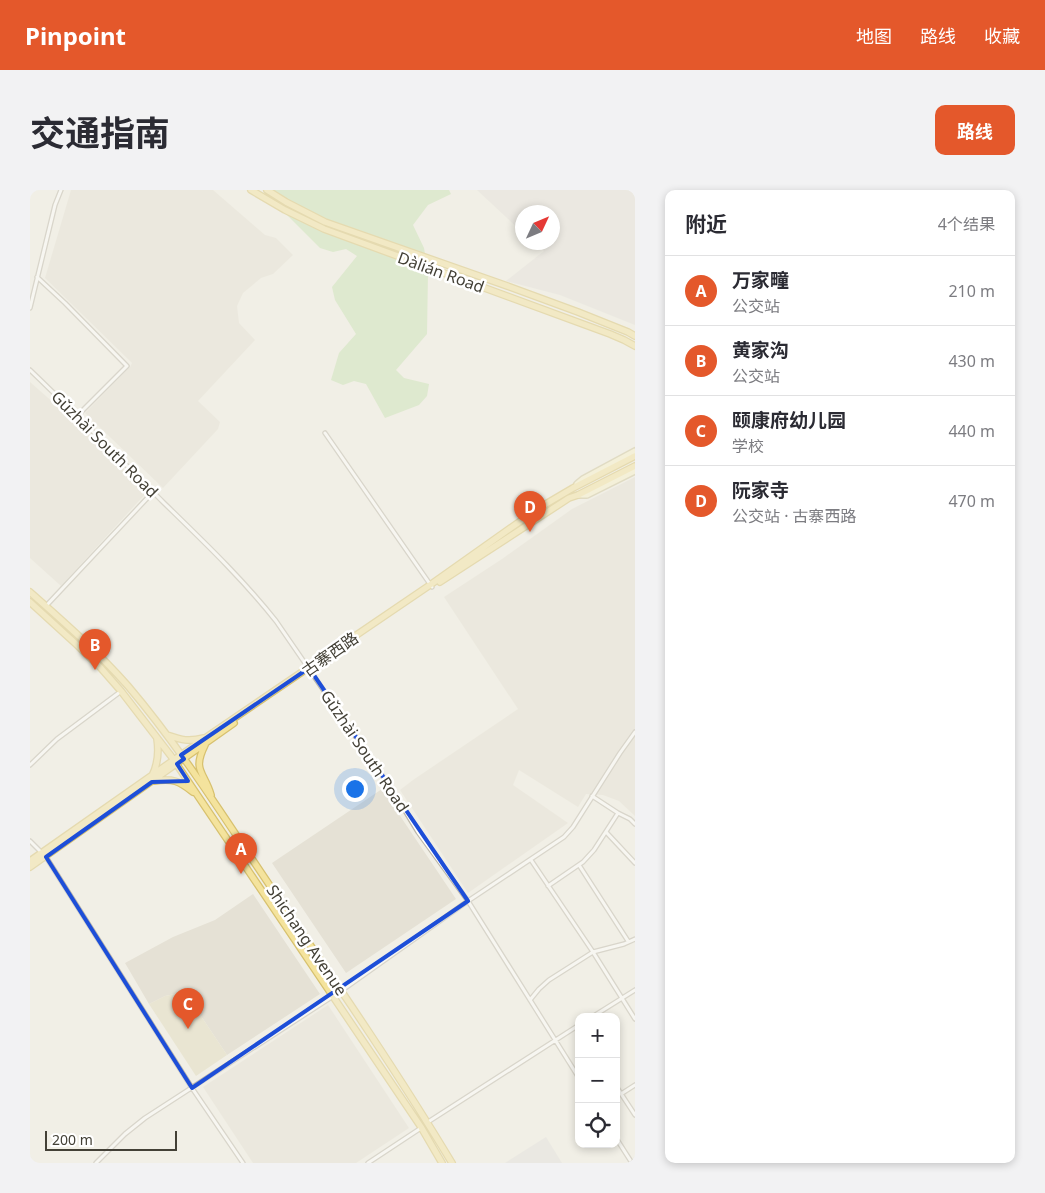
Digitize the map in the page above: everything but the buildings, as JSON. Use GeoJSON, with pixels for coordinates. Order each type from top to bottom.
{"type":"FeatureCollection","features":[{"type":"Feature","properties":{"kind":"main road","name":"Dàlián Road"},"geometry":{"type":"LineString","coordinates":[[251,190],[285,210],[324,229],[610,334],[635,346]]}},
{"type":"Feature","properties":{"kind":"main road","name":"Dàlián Road"},"geometry":{"type":"LineString","coordinates":[[267,190],[325,222],[578,312],[635,336]]}},
{"type":"Feature","properties":{"kind":"main road"},"geometry":{"type":"LineString","coordinates":[[573,488],[583,479],[635,451]]}},
{"type":"Feature","properties":{"kind":"main road","name":"古寨西路"},"geometry":{"type":"LineString","coordinates":[[183,757],[208,736],[431,586],[539,508],[635,456]]}},
{"type":"Feature","properties":{"kind":"main road","name":"古寨西路"},"geometry":{"type":"LineString","coordinates":[[431,586],[569,498],[635,466]]}},
{"type":"Feature","properties":{"kind":"main road"},"geometry":{"type":"LineString","coordinates":[[578,495],[587,495],[635,471]]}},
{"type":"Feature","properties":{"kind":"main road","name":"Shichang Avenue"},"geometry":{"type":"LineString","coordinates":[[30,592],[106,662],[128,686],[183,757],[428,1122],[452,1163]]}},
{"type":"Feature","properties":{"kind":"main road","name":"Shichang Avenue"},"geometry":{"type":"LineString","coordinates":[[30,602],[100,667],[157,737],[421,1127],[442,1163]]}},
{"type":"Feature","properties":{"kind":"main road","name":"古寨西路"},"geometry":{"type":"LineString","coordinates":[[30,861],[44,854],[175,762],[205,744],[310,669]]}},
{"type":"Feature","properties":{"kind":"main road"},"geometry":{"type":"LineString","coordinates":[[166,734],[186,741],[208,736]]}},
{"type":"Feature","properties":{"kind":"main road"},"geometry":{"type":"LineString","coordinates":[[157,737],[158,757],[152,779],[173,780],[183,784],[199,797]]}},
{"type":"Feature","properties":{"kind":"main road"},"geometry":{"type":"LineString","coordinates":[[205,744],[198,761],[213,802]]}},
{"type":"Feature","properties":{"kind":"main road","name":"古寨西路"},"geometry":{"type":"LineString","coordinates":[[30,868],[44,854]]}},
{"type":"Feature","properties":{"kind":"street"},"geometry":{"type":"LineString","coordinates":[[30,308],[55,205],[61,190]]}},
{"type":"Feature","properties":{"kind":"street"},"geometry":{"type":"LineString","coordinates":[[37,277],[66,303],[127,366],[78,415]]}},
{"type":"Feature","properties":{"kind":"street","name":"Gǔzhài South Road"},"geometry":{"type":"LineString","coordinates":[[30,370],[78,415],[258,598],[276,621],[395,794],[418,832],[468,902],[575,1072]]}},
{"type":"Feature","properties":{"kind":"street"},"geometry":{"type":"LineString","coordinates":[[325,434],[431,586]]}},
{"type":"Feature","properties":{"kind":"street"},"geometry":{"type":"LineString","coordinates":[[46,606],[154,492]]}},
{"type":"Feature","properties":{"kind":"street"},"geometry":{"type":"LineString","coordinates":[[30,765],[57,739],[121,691]]}},
{"type":"Feature","properties":{"kind":"street"},"geometry":{"type":"LineString","coordinates":[[96,1163],[124,1134],[145,1118],[341,991],[564,837],[635,732]]}},
{"type":"Feature","properties":{"kind":"street"},"geometry":{"type":"LineString","coordinates":[[592,796],[635,824]]}},
{"type":"Feature","properties":{"kind":"street"},"geometry":{"type":"LineString","coordinates":[[548,886],[583,862],[594,850],[618,813]]}},
{"type":"Feature","properties":{"kind":"street"},"geometry":{"type":"LineString","coordinates":[[606,832],[635,864]]}},
{"type":"Feature","properties":{"kind":"street"},"geometry":{"type":"LineString","coordinates":[[30,841],[44,854],[192,1088],[244,1163]]}},
{"type":"Feature","properties":{"kind":"street"},"geometry":{"type":"LineString","coordinates":[[531,860],[593,952],[635,1019]]}},
{"type":"Feature","properties":{"kind":"street"},"geometry":{"type":"LineString","coordinates":[[579,865],[628,942]]}},
{"type":"Feature","properties":{"kind":"street"},"geometry":{"type":"LineString","coordinates":[[530,1000],[549,980],[593,952],[628,942],[635,938]]}},
{"type":"Feature","properties":{"kind":"street"},"geometry":{"type":"LineString","coordinates":[[598,1013],[635,990]]}},
{"type":"Feature","properties":{"kind":"street"},"geometry":{"type":"LineString","coordinates":[[368,1163],[428,1122],[575,1028]]}},
{"type":"Feature","properties":{"kind":"street"},"geometry":{"type":"LineString","coordinates":[[622,1094],[635,1085]]}},
{"type":"Feature","properties":{"kind":"street"},"geometry":{"type":"LineString","coordinates":[[620,1091],[635,1115]]}},
{"type":"Feature","properties":{"kind":"street"},"geometry":{"type":"LineString","coordinates":[[620,1144],[632,1163]]}},
{"type":"Feature","properties":{"kind":"highlighted area"},"geometry":{"type":"Polygon","coordinates":[[[309,668],[468,901],[192,1088],[46,857],[152,782],[188,781],[177,764],[184,759],[181,755],[309,668]]]}},
{"type":"Feature","properties":{"kind":"shaded area"},"geometry":{"type":"Polygon","coordinates":[[[71,190],[213,190],[265,235],[276,238],[293,255],[273,274],[261,278],[243,293],[237,306],[239,323],[255,340],[198,401],[220,422],[218,429],[163,488],[85,413],[132,363],[45,278],[71,190]]]}},
{"type":"Feature","properties":{"kind":"shaded area"},"geometry":{"type":"Polygon","coordinates":[[[477,190],[635,190],[635,325],[560,295],[506,281],[544,251],[543,250],[560,250],[560,205],[515,205],[515,225],[477,190]]]}},
{"type":"Feature","properties":{"kind":"shaded area"},"geometry":{"type":"Polygon","coordinates":[[[30,382],[114,456],[122,467],[148,491],[61,586],[30,558],[30,382]]]}},
{"type":"Feature","properties":{"kind":"shaded area"},"geometry":{"type":"Polygon","coordinates":[[[635,477],[635,816],[619,801],[603,795],[586,794],[578,807],[519,770],[513,785],[568,823],[468,893],[400,790],[518,709],[444,597],[502,559],[572,509],[635,477]]]}},
{"type":"Feature","properties":{"kind":"shaded area"},"geometry":{"type":"Polygon","coordinates":[[[382,789],[456,899],[346,973],[272,863],[382,789]]]}},
{"type":"Feature","properties":{"kind":"shaded area"},"geometry":{"type":"Polygon","coordinates":[[[253,894],[320,994],[227,1055],[185,992],[165,996],[149,1004],[125,963],[173,937],[215,920],[253,894]]]}},
{"type":"Feature","properties":{"kind":"shaded area"},"geometry":{"type":"Polygon","coordinates":[[[185,992],[227,1055],[196,1076],[149,1004],[165,996],[185,992]]]}},
{"type":"Feature","properties":{"kind":"shaded area"},"geometry":{"type":"Polygon","coordinates":[[[328,1005],[409,1128],[356,1163],[253,1163],[203,1087],[328,1005]]]}},
{"type":"Feature","properties":{"kind":"shaded area"},"geometry":{"type":"Polygon","coordinates":[[[546,1137],[562,1163],[505,1163],[546,1137]]]}},
{"type":"Feature","properties":{"kind":"green space"},"geometry":{"type":"Polygon","coordinates":[[[268,190],[449,190],[451,194],[428,205],[413,225],[424,248],[428,272],[427,334],[396,370],[404,378],[429,384],[427,396],[419,405],[385,418],[366,384],[354,381],[343,385],[331,380],[339,353],[356,334],[335,300],[332,287],[357,256],[346,249],[333,252],[320,248],[273,201],[268,190]]]}},
{"type":"Feature","properties":{"kind":"place","name":"阮家寺"},"geometry":{"type":"Point","coordinates":[530,532]}},
{"type":"Feature","properties":{"kind":"place","name":"黄家沟"},"geometry":{"type":"Point","coordinates":[95,670]}},
{"type":"Feature","properties":{"kind":"place","name":"万家疃"},"geometry":{"type":"Point","coordinates":[241,874]}},
{"type":"Feature","properties":{"kind":"place","name":"颐康府幼儿园"},"geometry":{"type":"Point","coordinates":[188,1029]}}]}
